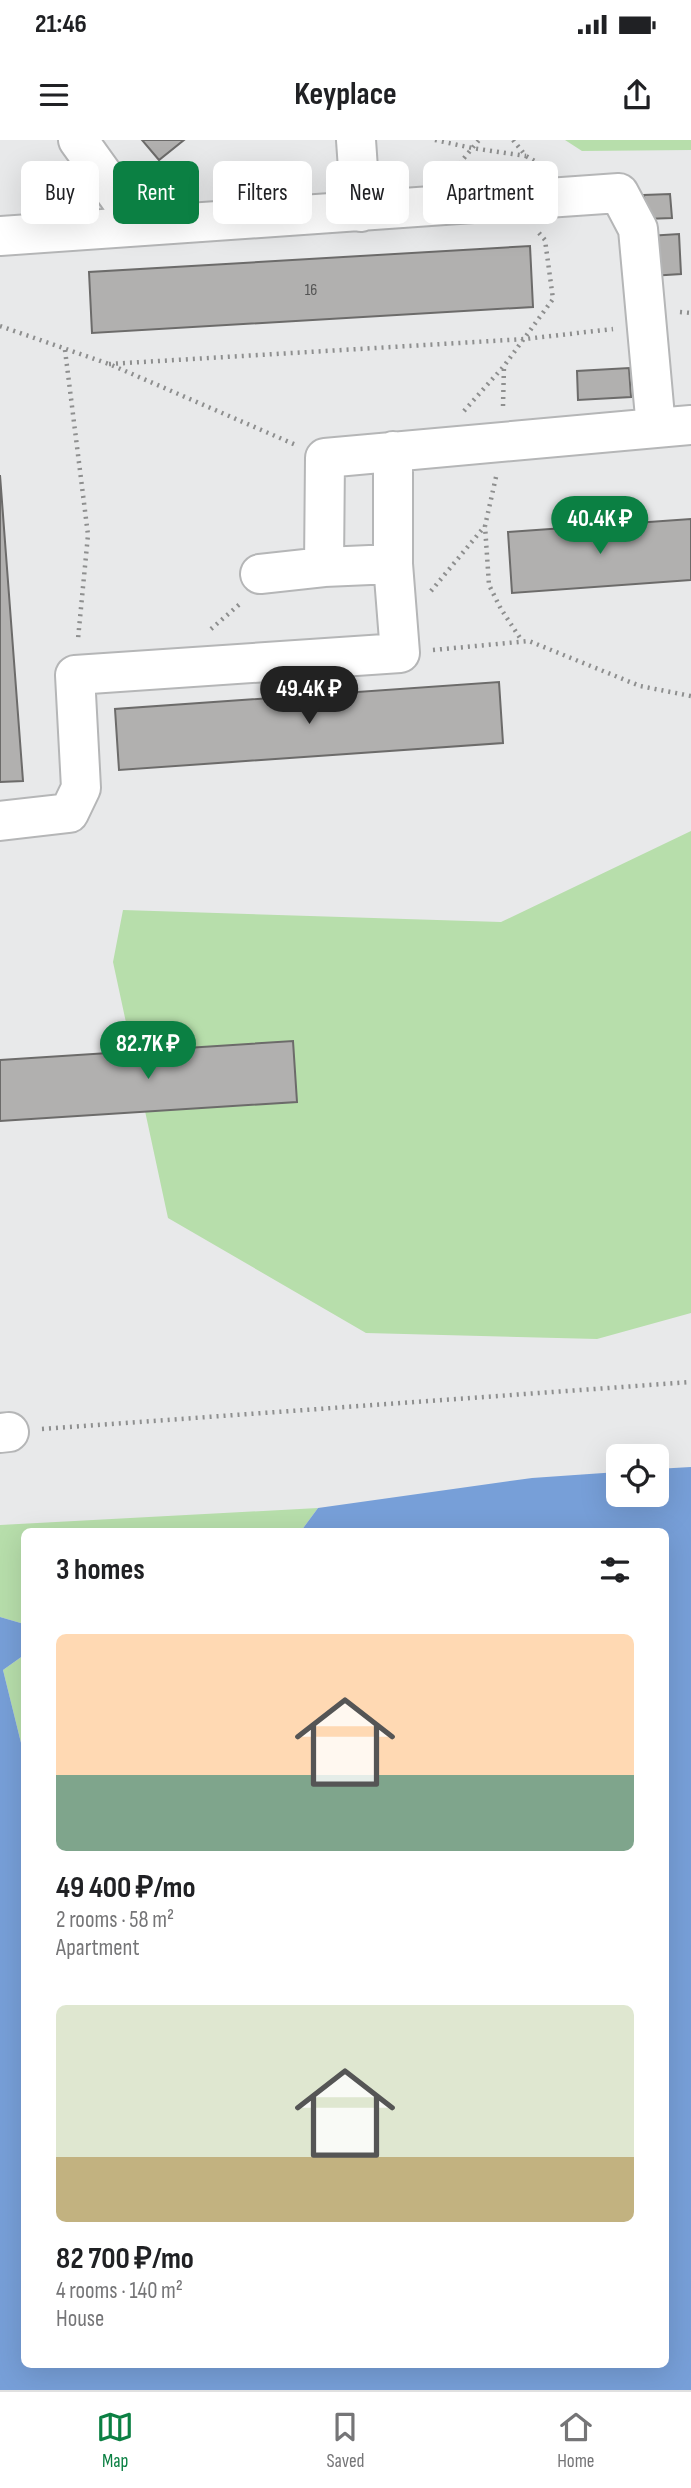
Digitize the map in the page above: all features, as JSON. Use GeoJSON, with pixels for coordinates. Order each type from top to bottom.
{"type":"FeatureCollection","features":[{"type":"Feature","properties":{"kind":"street"},"geometry":{"type":"LineString","coordinates":[[78,140],[139,225]]}},
{"type":"Feature","properties":{"kind":"street"},"geometry":{"type":"LineString","coordinates":[[355,140],[356,161]]}},
{"type":"Feature","properties":{"kind":"street"},"geometry":{"type":"LineString","coordinates":[[324,567],[325,458],[673,426],[646,326],[638,229],[619,193],[558,197]]}},
{"type":"Feature","properties":{"kind":"street"},"geometry":{"type":"LineString","coordinates":[[0,236],[326,214]]}},
{"type":"Feature","properties":{"kind":"street"},"geometry":{"type":"LineString","coordinates":[[0,821],[69,813],[81,788],[75,675],[165,669],[399,640],[393,564],[411,449]]}},
{"type":"Feature","properties":{"kind":"street"},"geometry":{"type":"LineString","coordinates":[[260,574],[324,567],[393,564]]}},
{"type":"Feature","properties":{"kind":"path"},"geometry":{"type":"LineString","coordinates":[[435,140],[526,156]]}},
{"type":"Feature","properties":{"kind":"path"},"geometry":{"type":"LineString","coordinates":[[411,449],[504,366],[553,299],[545,240],[533,224]]}},
{"type":"Feature","properties":{"kind":"path"},"geometry":{"type":"LineString","coordinates":[[0,326],[109,364],[325,458]]}},
{"type":"Feature","properties":{"kind":"path"},"geometry":{"type":"LineString","coordinates":[[109,364],[525,338],[646,326]]}},
{"type":"Feature","properties":{"kind":"path"},"geometry":{"type":"LineString","coordinates":[[65,350],[88,535],[75,675]]}},
{"type":"Feature","properties":{"kind":"path"},"geometry":{"type":"LineString","coordinates":[[500,440],[494,493],[485,526],[489,585],[500,609],[522,641]]}},
{"type":"Feature","properties":{"kind":"path"},"geometry":{"type":"LineString","coordinates":[[399,640],[485,526]]}},
{"type":"Feature","properties":{"kind":"path"},"geometry":{"type":"LineString","coordinates":[[165,669],[241,603],[260,574]]}},
{"type":"Feature","properties":{"kind":"path"},"geometry":{"type":"LineString","coordinates":[[399,640],[529,641],[640,686],[691,696]]}},
{"type":"Feature","properties":{"kind":"path"},"geometry":{"type":"LineString","coordinates":[[5,1432],[691,1382]]}},
{"type":"Feature","properties":{"kind":"green space"},"geometry":{"type":"Polygon","coordinates":[[[565,140],[691,140],[691,150],[582,151],[565,140]]]}},
{"type":"Feature","properties":{"kind":"green space"},"geometry":{"type":"Polygon","coordinates":[[[691,831],[691,1313],[597,1339],[366,1333],[168,1218],[113,962],[123,910],[501,922],[691,831]]]}},
{"type":"Feature","properties":{"kind":"green space"},"geometry":{"type":"Polygon","coordinates":[[[318,1508],[303,1528],[21,1528],[21,1623],[0,1617],[0,1525],[318,1508]]]}},
{"type":"Feature","properties":{"kind":"green space"},"geometry":{"type":"Polygon","coordinates":[[[21,1657],[21,1743],[3,1670],[21,1657]]]}},
{"type":"Feature","properties":{"kind":"water"},"geometry":{"type":"Polygon","coordinates":[[[691,1467],[691,2390],[0,2390],[0,1617],[21,1623],[21,1657],[3,1670],[21,1743],[21,2368],[669,2368],[669,1528],[303,1528],[318,1508],[532,1478],[606,1473],[606,1507],[669,1507],[669,1468],[691,1467]]]}},
{"type":"Feature","properties":{"kind":"building"},"geometry":{"type":"Polygon","coordinates":[[[142,140],[184,140],[159,160],[142,140]]]}},
{"type":"Feature","properties":{"kind":"building"},"geometry":{"type":"Polygon","coordinates":[[[670,194],[672,218],[645,219],[644,195],[670,194]]]}},
{"type":"Feature","properties":{"kind":"building"},"geometry":{"type":"Polygon","coordinates":[[[679,234],[681,274],[651,276],[648,236],[679,234]]]}},
{"type":"Feature","properties":{"kind":"building"},"geometry":{"type":"Polygon","coordinates":[[[530,246],[533,307],[92,333],[89,272],[530,246]]]}},
{"type":"Feature","properties":{"kind":"building"},"geometry":{"type":"Polygon","coordinates":[[[629,368],[631,397],[578,400],[577,371],[629,368]]]}},
{"type":"Feature","properties":{"kind":"building"},"geometry":{"type":"Polygon","coordinates":[[[0,475],[23,781],[0,782],[0,475]]]}},
{"type":"Feature","properties":{"kind":"building"},"geometry":{"type":"Polygon","coordinates":[[[691,519],[691,580],[512,593],[508,532],[691,519]]]}},
{"type":"Feature","properties":{"kind":"building"},"geometry":{"type":"Polygon","coordinates":[[[499,682],[503,743],[119,770],[115,709],[499,682]]]}},
{"type":"Feature","properties":{"kind":"building"},"geometry":{"type":"Polygon","coordinates":[[[293,1041],[297,1102],[0,1121],[0,1060],[293,1041]]]}}]}
